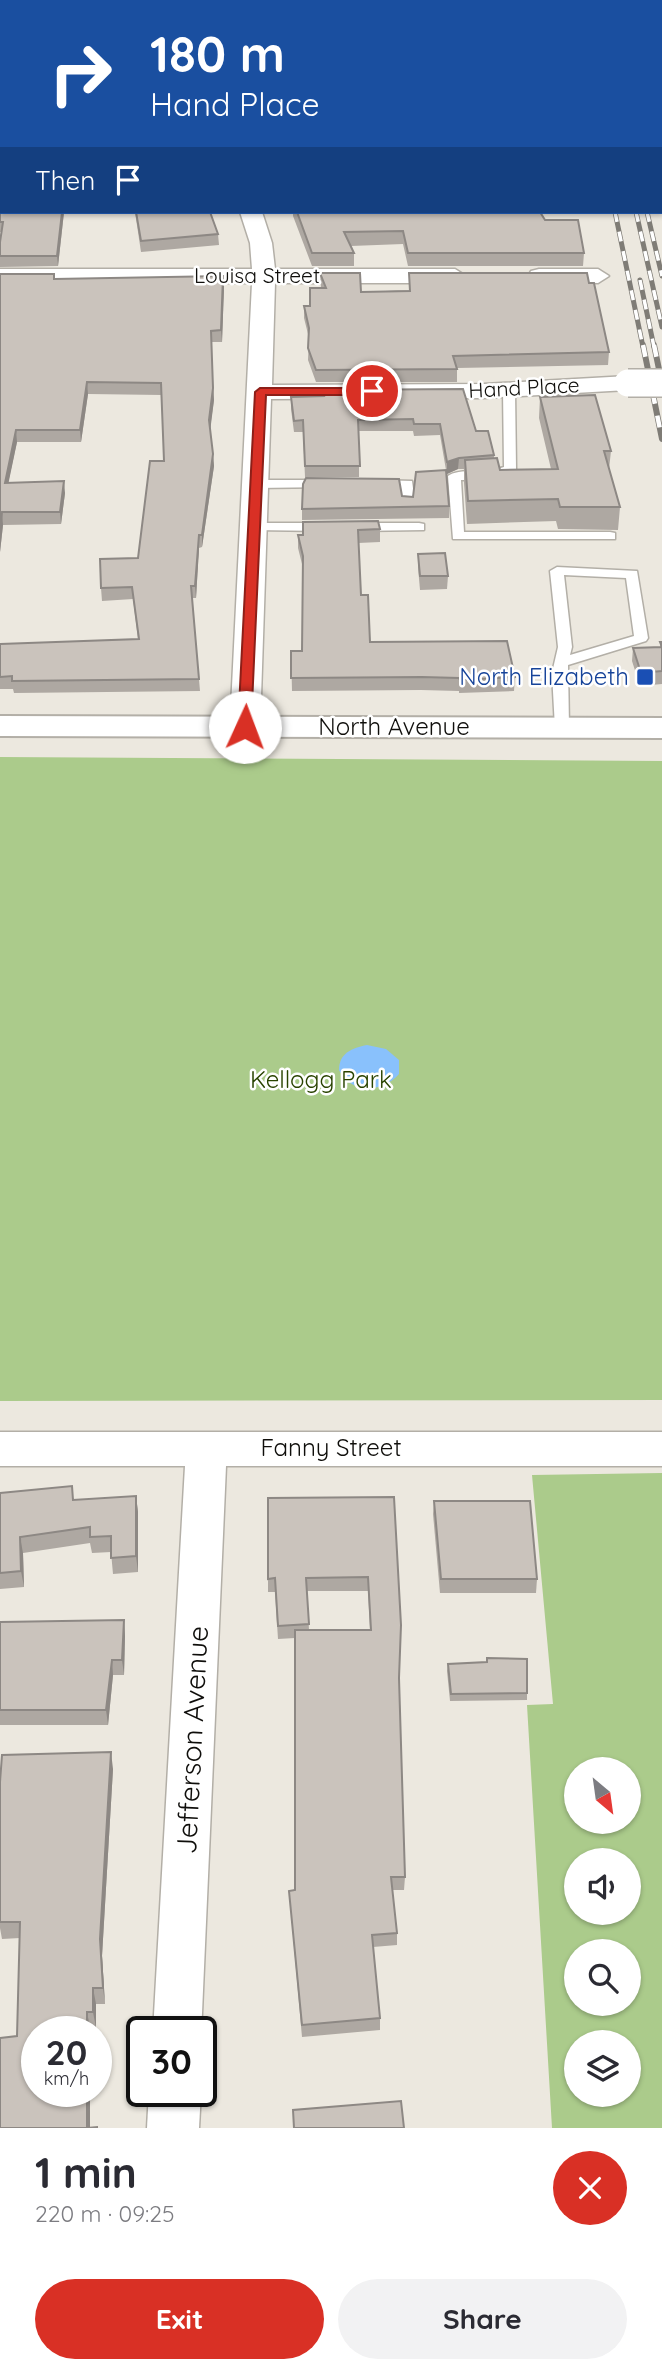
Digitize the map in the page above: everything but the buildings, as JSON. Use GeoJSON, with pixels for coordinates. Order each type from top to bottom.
{"type":"FeatureCollection","features":[{"type":"Feature","properties":{"kind":"main road","name":"North Avenue"},"geometry":{"type":"LineString","coordinates":[[0,726],[662,727]]}},
{"type":"Feature","properties":{"kind":"street"},"geometry":{"type":"LineString","coordinates":[[245,727],[264,276],[261,243],[252,214]]}},
{"type":"Feature","properties":{"kind":"street","name":"Louisa Street"},"geometry":{"type":"LineString","coordinates":[[0,276],[473,276]]}},
{"type":"Feature","properties":{"kind":"street"},"geometry":{"type":"LineString","coordinates":[[515,276],[598,276]]}},
{"type":"Feature","properties":{"kind":"street","name":"Hand Place"},"geometry":{"type":"LineString","coordinates":[[260,392],[509,390],[662,383]]}},
{"type":"Feature","properties":{"kind":"street","name":"Jefferson Avenue"},"geometry":{"type":"LineString","coordinates":[[179,2016],[206,1448]]}},
{"type":"Feature","properties":{"kind":"street","name":"Fanny Street"},"geometry":{"type":"LineString","coordinates":[[0,1449],[662,1449]]}},
{"type":"Feature","properties":{"kind":"street"},"geometry":{"type":"LineString","coordinates":[[173,2128],[174,2107]]}},
{"type":"Feature","properties":{"kind":"lane"},"geometry":{"type":"LineString","coordinates":[[509,390],[510,468],[491,476],[454,477],[458,536],[610,536]]}},
{"type":"Feature","properties":{"kind":"lane"},"geometry":{"type":"LineString","coordinates":[[256,484],[338,484]]}},
{"type":"Feature","properties":{"kind":"lane"},"geometry":{"type":"LineString","coordinates":[[366,484],[407,484],[408,503]]}},
{"type":"Feature","properties":{"kind":"lane"},"geometry":{"type":"LineString","coordinates":[[254,527],[418,527]]}},
{"type":"Feature","properties":{"kind":"lane"},"geometry":{"type":"LineString","coordinates":[[562,662],[641,638],[632,574],[557,571],[565,647],[559,673],[562,728]]}},
{"type":"Feature","properties":{"kind":"green space","name":"Kellogg Park"},"geometry":{"type":"Polygon","coordinates":[[[0,757],[662,761],[662,1400],[0,1401],[0,757]]]}},
{"type":"Feature","properties":{"kind":"green space"},"geometry":{"type":"Polygon","coordinates":[[[662,1473],[662,2128],[552,2128],[527,1705],[553,1704],[532,1475],[662,1473]]]}},
{"type":"Feature","properties":{"kind":"water"},"geometry":{"type":"Polygon","coordinates":[[[367,1045],[386,1049],[399,1060],[399,1074],[384,1085],[359,1087],[344,1078],[339,1070],[341,1059],[347,1052],[367,1045]]]}},
{"type":"Feature","properties":{"kind":"railway"},"geometry":{"type":"LineString","coordinates":[[615,214],[643,347]]}},
{"type":"Feature","properties":{"kind":"railway"},"geometry":{"type":"LineString","coordinates":[[636,214],[662,327]]}},
{"type":"Feature","properties":{"kind":"railway"},"geometry":{"type":"LineString","coordinates":[[647,214],[662,276]]}},
{"type":"Feature","properties":{"kind":"railway"},"geometry":{"type":"LineString","coordinates":[[640,280],[654,347]]}},
{"type":"Feature","properties":{"kind":"railway"},"geometry":{"type":"LineString","coordinates":[[643,345],[662,439]]}},
{"type":"Feature","properties":{"kind":"railway"},"geometry":{"type":"LineString","coordinates":[[654,345],[662,384]]}},
{"type":"Feature","properties":{"kind":"place","name":"North Elizabeth"},"geometry":{"type":"Point","coordinates":[645,677]}},
{"type":"Feature","properties":{"kind":"route"},"geometry":{"type":"LineString","coordinates":[[245,727],[260,392],[372,391]]}}]}
